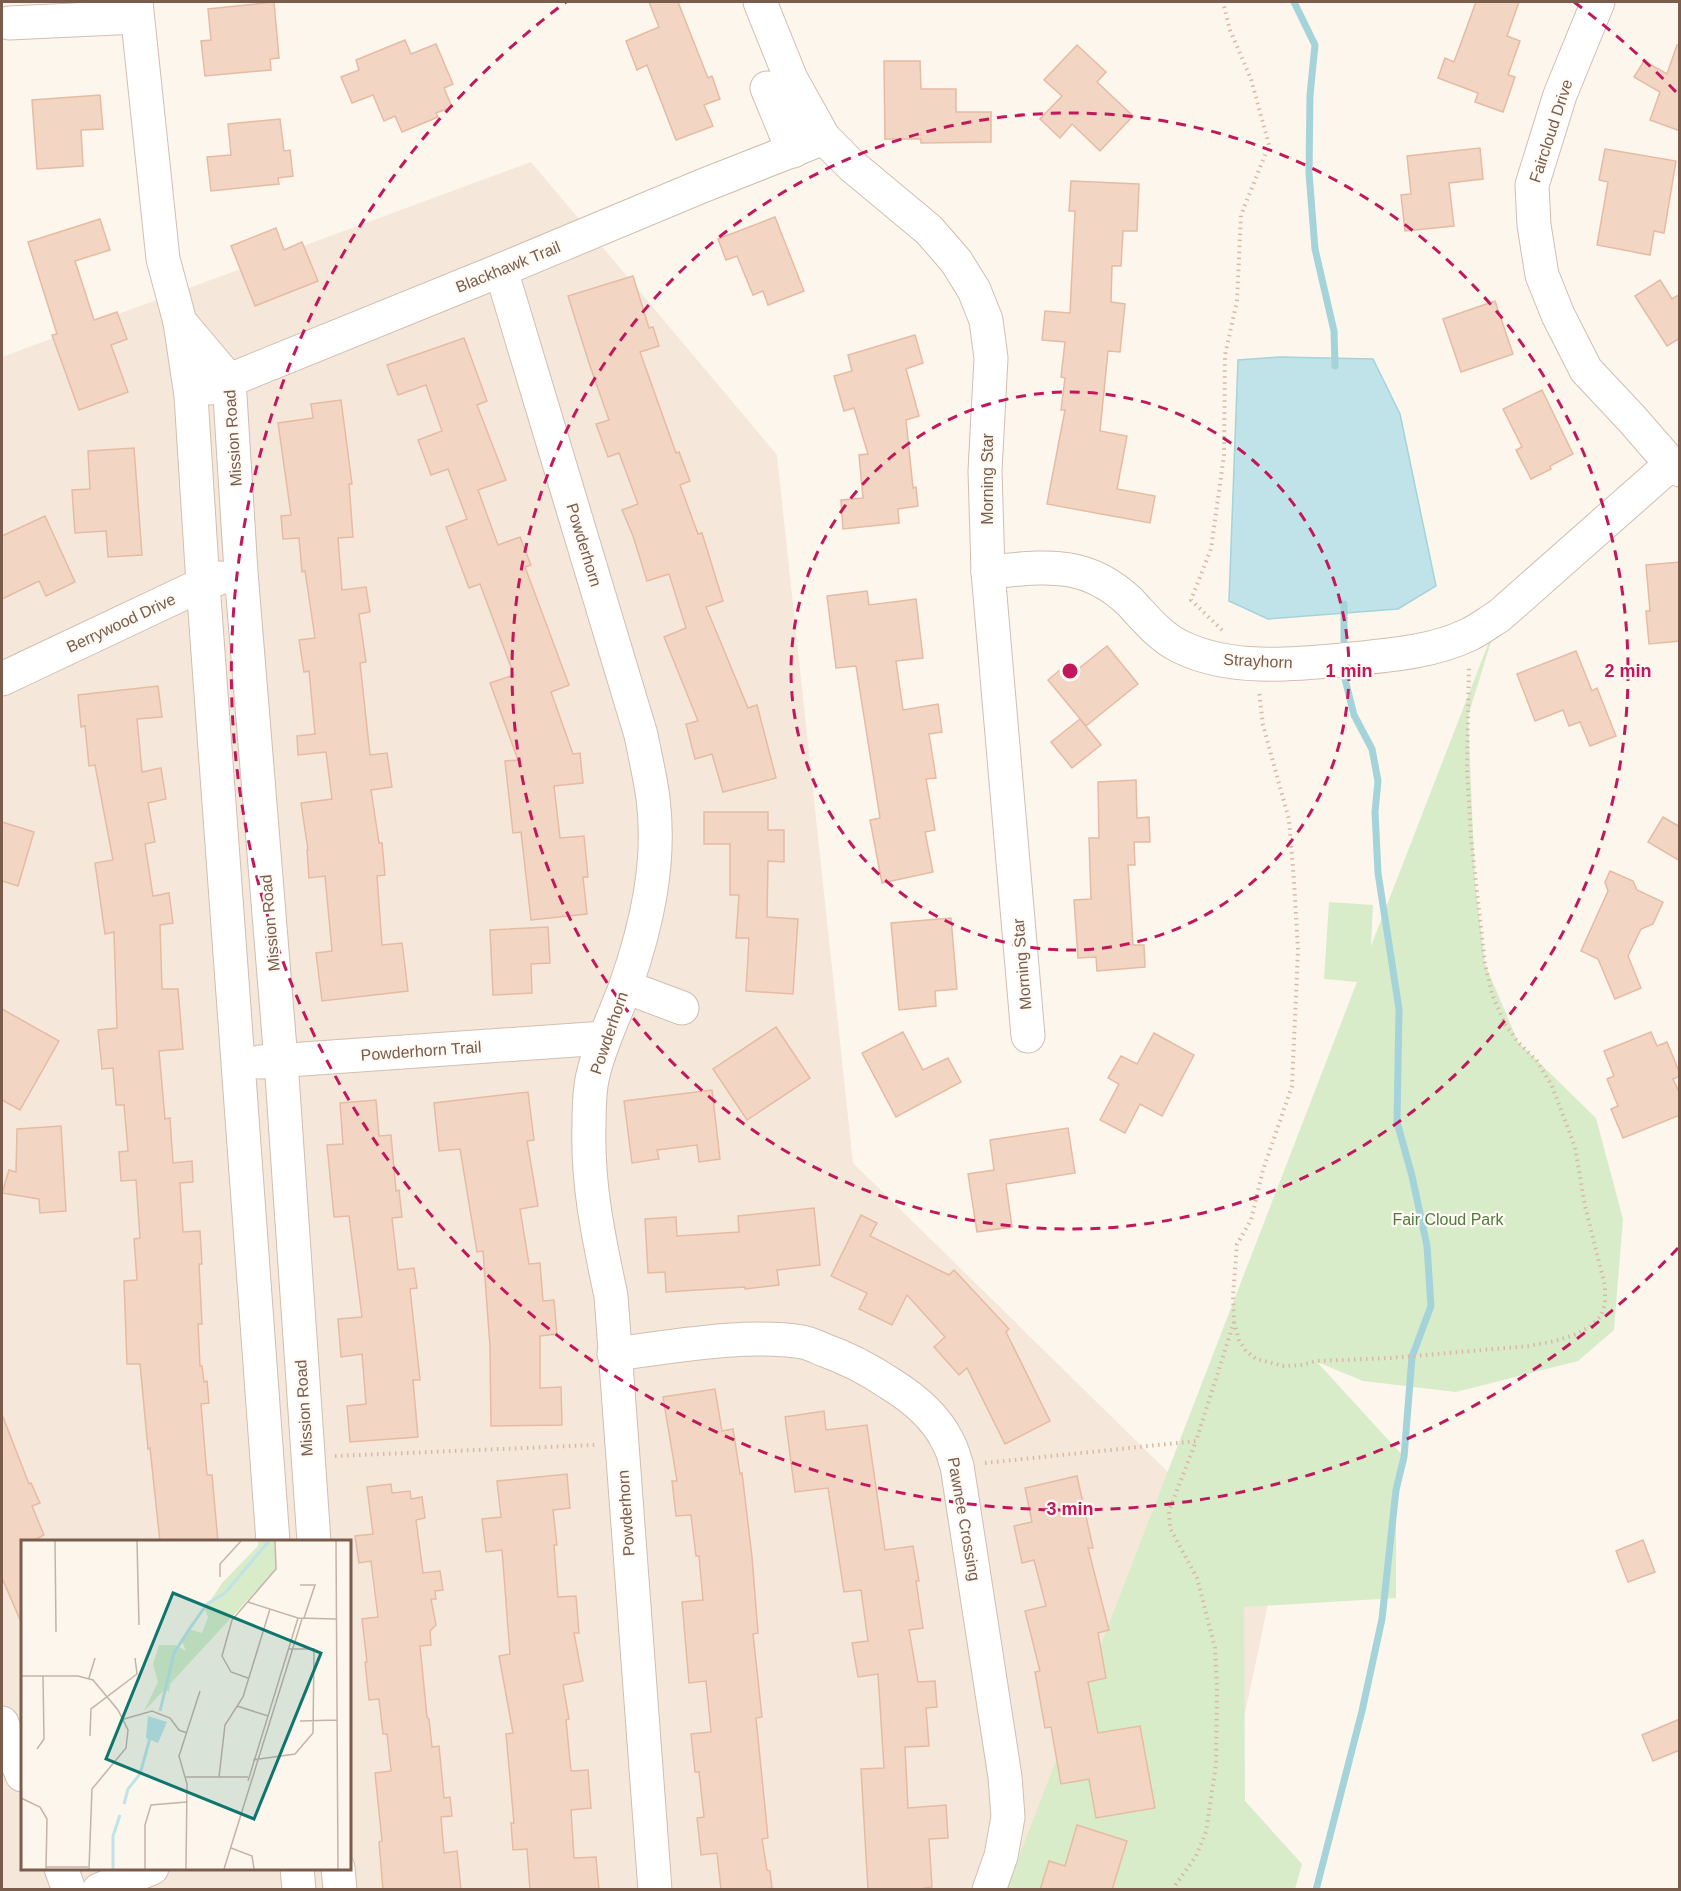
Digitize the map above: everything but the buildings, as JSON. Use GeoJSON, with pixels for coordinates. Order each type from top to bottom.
{"type":"FeatureCollection","features":[{"type":"Feature","properties":{"kind":"street","name":"Morning Star"},"geometry":{"type":"LineString","coordinates":[[760,2],[791,79],[824,138],[851,165],[929,230],[956,261],[974,290],[986,320],[991,358],[985,471],[988,572],[1028,1036]]}},
{"type":"Feature","properties":{"kind":"street","name":"Faircloud Drive"},"geometry":{"type":"LineString","coordinates":[[1598,2],[1560,95],[1532,185],[1534,225],[1542,275],[1558,315],[1586,370],[1675,467]]}},
{"type":"Feature","properties":{"kind":"street"},"geometry":{"type":"LineString","coordinates":[[9,23],[137,9]]}},
{"type":"Feature","properties":{"kind":"street","name":"Mission Road"},"geometry":{"type":"LineString","coordinates":[[137,9],[163,260],[180,322],[192,396],[202,584],[273,1540]]}},
{"type":"Feature","properties":{"kind":"street"},"geometry":{"type":"LineString","coordinates":[[767,88],[793,151]]}},
{"type":"Feature","properties":{"kind":"street","name":"Blackhawk Trail"},"geometry":{"type":"LineString","coordinates":[[192,396],[824,138]]}},
{"type":"Feature","properties":{"kind":"street","name":"Powderhorn"},"geometry":{"type":"LineString","coordinates":[[501,270],[640,735],[653,798],[654,863],[645,925],[626,987],[604,1038],[593,1076],[588,1147],[593,1214],[611,1296],[655,1890]]}},
{"type":"Feature","properties":{"kind":"street","name":"Mission Road"},"geometry":{"type":"LineString","coordinates":[[180,322],[229,380],[241,572],[281,1061],[314,1540]]}},
{"type":"Feature","properties":{"kind":"street","name":"Strayhorn"},"geometry":{"type":"LineString","coordinates":[[988,572],[1048,567],[1077,571],[1111,588],[1128,601],[1162,636],[1180,646],[1218,660],[1256,664],[1307,663],[1421,650],[1469,635],[1499,616],[1675,467]]}},
{"type":"Feature","properties":{"kind":"street","name":"Berrywood Drive"},"geometry":{"type":"LineString","coordinates":[[2,679],[202,584],[241,572]]}},
{"type":"Feature","properties":{"kind":"street"},"geometry":{"type":"LineString","coordinates":[[626,987],[682,1008]]}},
{"type":"Feature","properties":{"kind":"street","name":"Powderhorn Trail"},"geometry":{"type":"LineString","coordinates":[[237,1063],[604,1038]]}},
{"type":"Feature","properties":{"kind":"street","name":"Pawnee Crossing"},"geometry":{"type":"LineString","coordinates":[[615,1353],[722,1341],[804,1342],[845,1358],[876,1374],[898,1388],[939,1426],[949,1442],[957,1466],[1006,1787],[1008,1817],[1001,1856],[989,1890]]}},
{"type":"Feature","properties":{"kind":"street"},"geometry":{"type":"LineString","coordinates":[[267,1461],[308,1458]]}},
{"type":"Feature","properties":{"kind":"street"},"geometry":{"type":"LineString","coordinates":[[2,1724],[21,1772]]}},
{"type":"Feature","properties":{"kind":"street"},"geometry":{"type":"LineString","coordinates":[[61,1870],[69,1890]]}},
{"type":"Feature","properties":{"kind":"street"},"geometry":{"type":"LineString","coordinates":[[99,1890],[150,1870]]}},
{"type":"Feature","properties":{"kind":"street"},"geometry":{"type":"LineString","coordinates":[[297,1870],[299,1890]]}},
{"type":"Feature","properties":{"kind":"street"},"geometry":{"type":"LineString","coordinates":[[338,1870],[340,1890]]}},
{"type":"Feature","properties":{"kind":"path"},"geometry":{"type":"LineString","coordinates":[[1223,2],[1230,30],[1251,79],[1269,145],[1241,215],[1237,301],[1225,355],[1224,455],[1211,549],[1191,600],[1224,633]]}},
{"type":"Feature","properties":{"kind":"path"},"geometry":{"type":"LineString","coordinates":[[1256,664],[1263,724],[1289,820],[1298,950],[1292,1086],[1263,1170],[1251,1220],[1237,1244],[1233,1296],[1234,1322],[1239,1340],[1246,1351],[1256,1359],[1284,1366],[1316,1361],[1412,1357],[1529,1346],[1577,1334],[1591,1326],[1601,1316],[1605,1304],[1605,1287],[1575,1147],[1568,1125],[1547,1077],[1505,1024],[1492,994],[1485,964],[1474,881],[1467,770],[1469,635]]}},
{"type":"Feature","properties":{"kind":"path"},"geometry":{"type":"LineString","coordinates":[[1172,1890],[1196,1856],[1206,1832],[1216,1765],[1215,1648],[1197,1578],[1170,1528],[1169,1510],[1196,1441],[1234,1322]]}},
{"type":"Feature","properties":{"kind":"path"},"geometry":{"type":"LineString","coordinates":[[957,1466],[1196,1441]]}},
{"type":"Feature","properties":{"kind":"path"},"geometry":{"type":"LineString","coordinates":[[308,1458],[621,1443]]}},
{"type":"Feature","properties":{"kind":"shaded area"},"geometry":{"type":"Polygon","coordinates":[[[531,162],[777,455],[853,1163],[1274,1576],[1208,1889],[2,1890],[2,357],[531,162]]]}},
{"type":"Feature","properties":{"kind":"green space","name":"Fair Cloud Park"},"geometry":{"type":"Polygon","coordinates":[[[1499,616],[1468,716],[1475,881],[1485,964],[1518,1042],[1596,1118],[1623,1219],[1614,1330],[1578,1361],[1456,1392],[1363,1381],[1317,1362],[1404,1457],[1396,1490],[1396,1598],[1244,1607],[1245,1801],[1302,1864],[1295,1889],[1006,1890],[1357,982],[1324,979],[1329,902],[1373,905],[1371,946],[1499,616]]]}},
{"type":"Feature","properties":{"kind":"water"},"geometry":{"type":"Polygon","coordinates":[[[1279,357],[1373,359],[1400,414],[1436,586],[1398,609],[1268,619],[1229,601],[1238,360],[1279,357]]]}},
{"type":"Feature","properties":{"kind":"waterway"},"geometry":{"type":"LineString","coordinates":[[1294,2],[1315,45],[1310,95],[1309,173],[1315,249],[1334,331],[1335,366]]}},
{"type":"Feature","properties":{"kind":"waterway"},"geometry":{"type":"LineString","coordinates":[[1344,604],[1344,640]]}},
{"type":"Feature","properties":{"kind":"waterway"},"geometry":{"type":"LineString","coordinates":[[1316,1890],[1362,1711],[1382,1619],[1396,1490],[1404,1457],[1412,1357],[1431,1306],[1427,1246],[1412,1176],[1397,1122],[1399,1009],[1378,873],[1375,812],[1378,781],[1372,749],[1354,715],[1345,679]]}}]}
